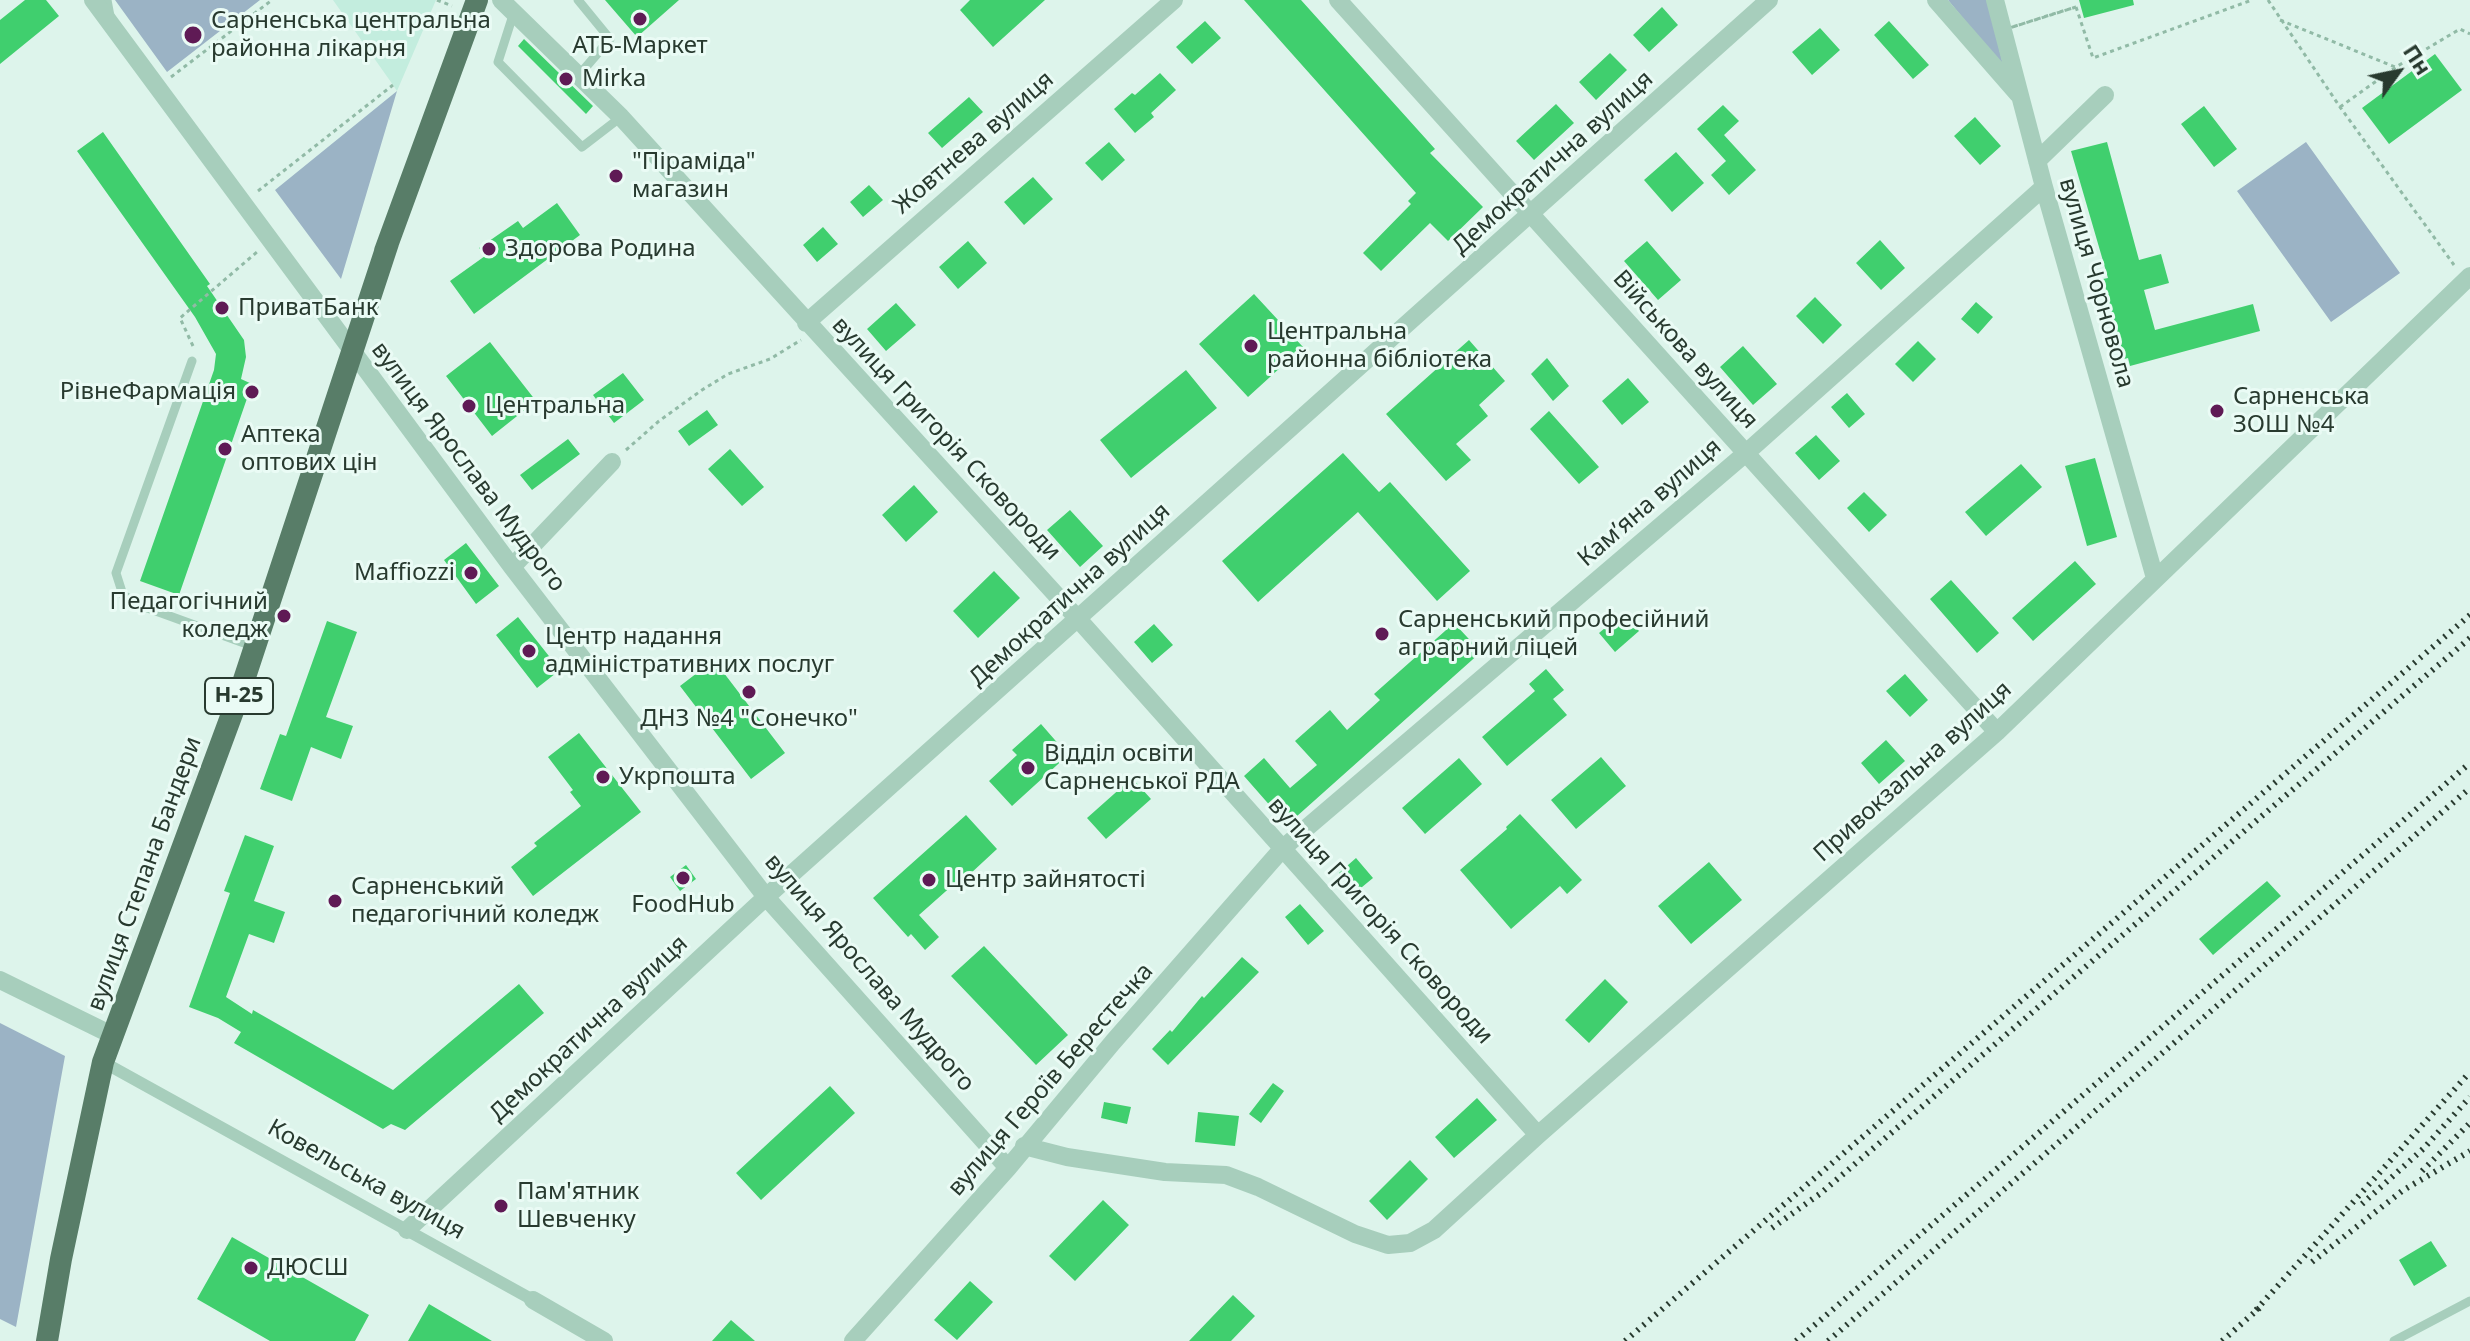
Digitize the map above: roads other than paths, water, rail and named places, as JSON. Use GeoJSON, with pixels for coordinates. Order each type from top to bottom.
{"type":"FeatureCollection","features":[{"type":"Feature","properties":{"kind":"main road","name":"вулиця Степана Бандери"},"geometry":{"type":"LineString","coordinates":[[47,1341],[61,1259],[103,1062],[255,647],[386,247],[477,0]]}},
{"type":"Feature","properties":{"kind":"street","name":"вулиця Ярослава Мудрого"},"geometry":{"type":"LineString","coordinates":[[93,0],[512,567],[766,897],[1008,1168]]}},
{"type":"Feature","properties":{"kind":"street","name":"Жовтнева вулиця"},"geometry":{"type":"LineString","coordinates":[[810,328],[1174,0]]}},
{"type":"Feature","properties":{"kind":"street","name":"Військова вулиця"},"geometry":{"type":"LineString","coordinates":[[1338,0],[1997,732]]}},
{"type":"Feature","properties":{"kind":"street","name":"Демократична вулиця"},"geometry":{"type":"LineString","coordinates":[[407,1230],[766,897],[1769,0]]}},
{"type":"Feature","properties":{"kind":"street"},"geometry":{"type":"LineString","coordinates":[[1936,0],[2020,96]]}},
{"type":"Feature","properties":{"kind":"street","name":"вулиця Чорновола"},"geometry":{"type":"LineString","coordinates":[[1995,0],[2044,187],[2155,578]]}},
{"type":"Feature","properties":{"kind":"street","name":"вулиця Григорія Сковороди"},"geometry":{"type":"LineString","coordinates":[[508,6],[621,117],[1079,620],[1538,1135]]}},
{"type":"Feature","properties":{"kind":"street"},"geometry":{"type":"LineString","coordinates":[[2037,161],[2105,95]]}},
{"type":"Feature","properties":{"kind":"street","name":"Камʼяна вулиця"},"geometry":{"type":"LineString","coordinates":[[1283,848],[1746,453],[2044,187]]}},
{"type":"Feature","properties":{"kind":"street","name":"Привокзальна вулиця"},"geometry":{"type":"LineString","coordinates":[[1024,1146],[1067,1157],[1165,1172],[1226,1175],[1355,1234],[1388,1245],[1410,1243],[1434,1230],[1997,732],[2468,278]]}},
{"type":"Feature","properties":{"kind":"street"},"geometry":{"type":"LineString","coordinates":[[512,567],[612,462]]}},
{"type":"Feature","properties":{"kind":"street","name":"вулиця Героїв Берестечка"},"geometry":{"type":"LineString","coordinates":[[853,1341],[1008,1168],[1283,848]]}},
{"type":"Feature","properties":{"kind":"street"},"geometry":{"type":"LineString","coordinates":[[0,980],[112,1035]]}},
{"type":"Feature","properties":{"kind":"street","name":"Ковельська вулиця"},"geometry":{"type":"LineString","coordinates":[[103,1062],[604,1341]]}},
{"type":"Feature","properties":{"kind":"lane"},"geometry":{"type":"LineString","coordinates":[[107,0],[111,24]]}},
{"type":"Feature","properties":{"kind":"lane"},"geometry":{"type":"LineString","coordinates":[[578,0],[610,39],[579,75]]}},
{"type":"Feature","properties":{"kind":"lane"},"geometry":{"type":"LineString","coordinates":[[508,6],[498,62],[582,147],[621,117]]}},
{"type":"Feature","properties":{"kind":"lane"},"geometry":{"type":"LineString","coordinates":[[192,361],[116,573],[123,595],[142,606],[255,647]]}},
{"type":"Feature","properties":{"kind":"lane"},"geometry":{"type":"LineString","coordinates":[[2394,1341],[2470,1301]]}},
{"type":"Feature","properties":{"kind":"railway"},"geometry":{"type":"LineString","coordinates":[[1625,1341],[2470,615]]}},
{"type":"Feature","properties":{"kind":"railway"},"geometry":{"type":"LineString","coordinates":[[1772,1228],[1821,1193],[2470,638]]}},
{"type":"Feature","properties":{"kind":"railway"},"geometry":{"type":"LineString","coordinates":[[1796,1341],[2470,763]]}},
{"type":"Feature","properties":{"kind":"railway"},"geometry":{"type":"LineString","coordinates":[[1828,1341],[2470,788]]}},
{"type":"Feature","properties":{"kind":"railway"},"geometry":{"type":"LineString","coordinates":[[2256,1310],[2470,1072]]}},
{"type":"Feature","properties":{"kind":"railway"},"geometry":{"type":"LineString","coordinates":[[2362,1204],[2423,1149],[2470,1097]]}},
{"type":"Feature","properties":{"kind":"railway"},"geometry":{"type":"LineString","coordinates":[[2422,1171],[2470,1123]]}},
{"type":"Feature","properties":{"kind":"railway"},"geometry":{"type":"LineString","coordinates":[[2312,1262],[2402,1191],[2470,1151]]}},
{"type":"Feature","properties":{"kind":"railway"},"geometry":{"type":"LineString","coordinates":[[2222,1341],[2264,1304]]}},
{"type":"Feature","properties":{"kind":"place","name":"АТБ-Маркет"},"geometry":{"type":"Point","coordinates":[640,19]}},
{"type":"Feature","properties":{"kind":"place","name":"Сарненська центральна районна лікарня"},"geometry":{"type":"Point","coordinates":[193,35]}},
{"type":"Feature","properties":{"kind":"place","name":"Mirka"},"geometry":{"type":"Point","coordinates":[566,79]}},
{"type":"Feature","properties":{"kind":"place","name":"\"Піраміда\" магазин"},"geometry":{"type":"Point","coordinates":[616,176]}},
{"type":"Feature","properties":{"kind":"place","name":"Здорова Родина"},"geometry":{"type":"Point","coordinates":[489,249]}},
{"type":"Feature","properties":{"kind":"place","name":"ПриватБанк"},"geometry":{"type":"Point","coordinates":[222,308]}},
{"type":"Feature","properties":{"kind":"place","name":"Центральна районна бібліотека"},"geometry":{"type":"Point","coordinates":[1251,346]}},
{"type":"Feature","properties":{"kind":"place","name":"РівнеФармація"},"geometry":{"type":"Point","coordinates":[252,392]}},
{"type":"Feature","properties":{"kind":"place","name":"Центральна"},"geometry":{"type":"Point","coordinates":[469,406]}},
{"type":"Feature","properties":{"kind":"place","name":"Сарненська ЗОШ №4"},"geometry":{"type":"Point","coordinates":[2217,411]}},
{"type":"Feature","properties":{"kind":"place","name":"Аптека оптових цін"},"geometry":{"type":"Point","coordinates":[225,449]}},
{"type":"Feature","properties":{"kind":"place","name":"Maffiozzi"},"geometry":{"type":"Point","coordinates":[471,573]}},
{"type":"Feature","properties":{"kind":"place","name":"Педагогічний коледж"},"geometry":{"type":"Point","coordinates":[284,616]}},
{"type":"Feature","properties":{"kind":"place","name":"Сарненський професійний аграрний ліцей"},"geometry":{"type":"Point","coordinates":[1382,634]}},
{"type":"Feature","properties":{"kind":"place","name":"Центр надання адміністративних послуг"},"geometry":{"type":"Point","coordinates":[529,651]}},
{"type":"Feature","properties":{"kind":"place","name":"ДНЗ №4 \"Сонечко\""},"geometry":{"type":"Point","coordinates":[749,692]}},
{"type":"Feature","properties":{"kind":"place","name":"Відділ освіти Сарненської РДА"},"geometry":{"type":"Point","coordinates":[1028,768]}},
{"type":"Feature","properties":{"kind":"place","name":"Укрпошта"},"geometry":{"type":"Point","coordinates":[603,777]}},
{"type":"Feature","properties":{"kind":"place","name":"FoodHub"},"geometry":{"type":"Point","coordinates":[683,878]}},
{"type":"Feature","properties":{"kind":"place","name":"Центр зайнятості"},"geometry":{"type":"Point","coordinates":[929,880]}},
{"type":"Feature","properties":{"kind":"place","name":"Сарненський педагогічний коледж"},"geometry":{"type":"Point","coordinates":[335,901]}},
{"type":"Feature","properties":{"kind":"place","name":"Пам'ятник Шевченку"},"geometry":{"type":"Point","coordinates":[501,1206]}},
{"type":"Feature","properties":{"kind":"place","name":"ДЮСШ"},"geometry":{"type":"Point","coordinates":[251,1268]}}]}
